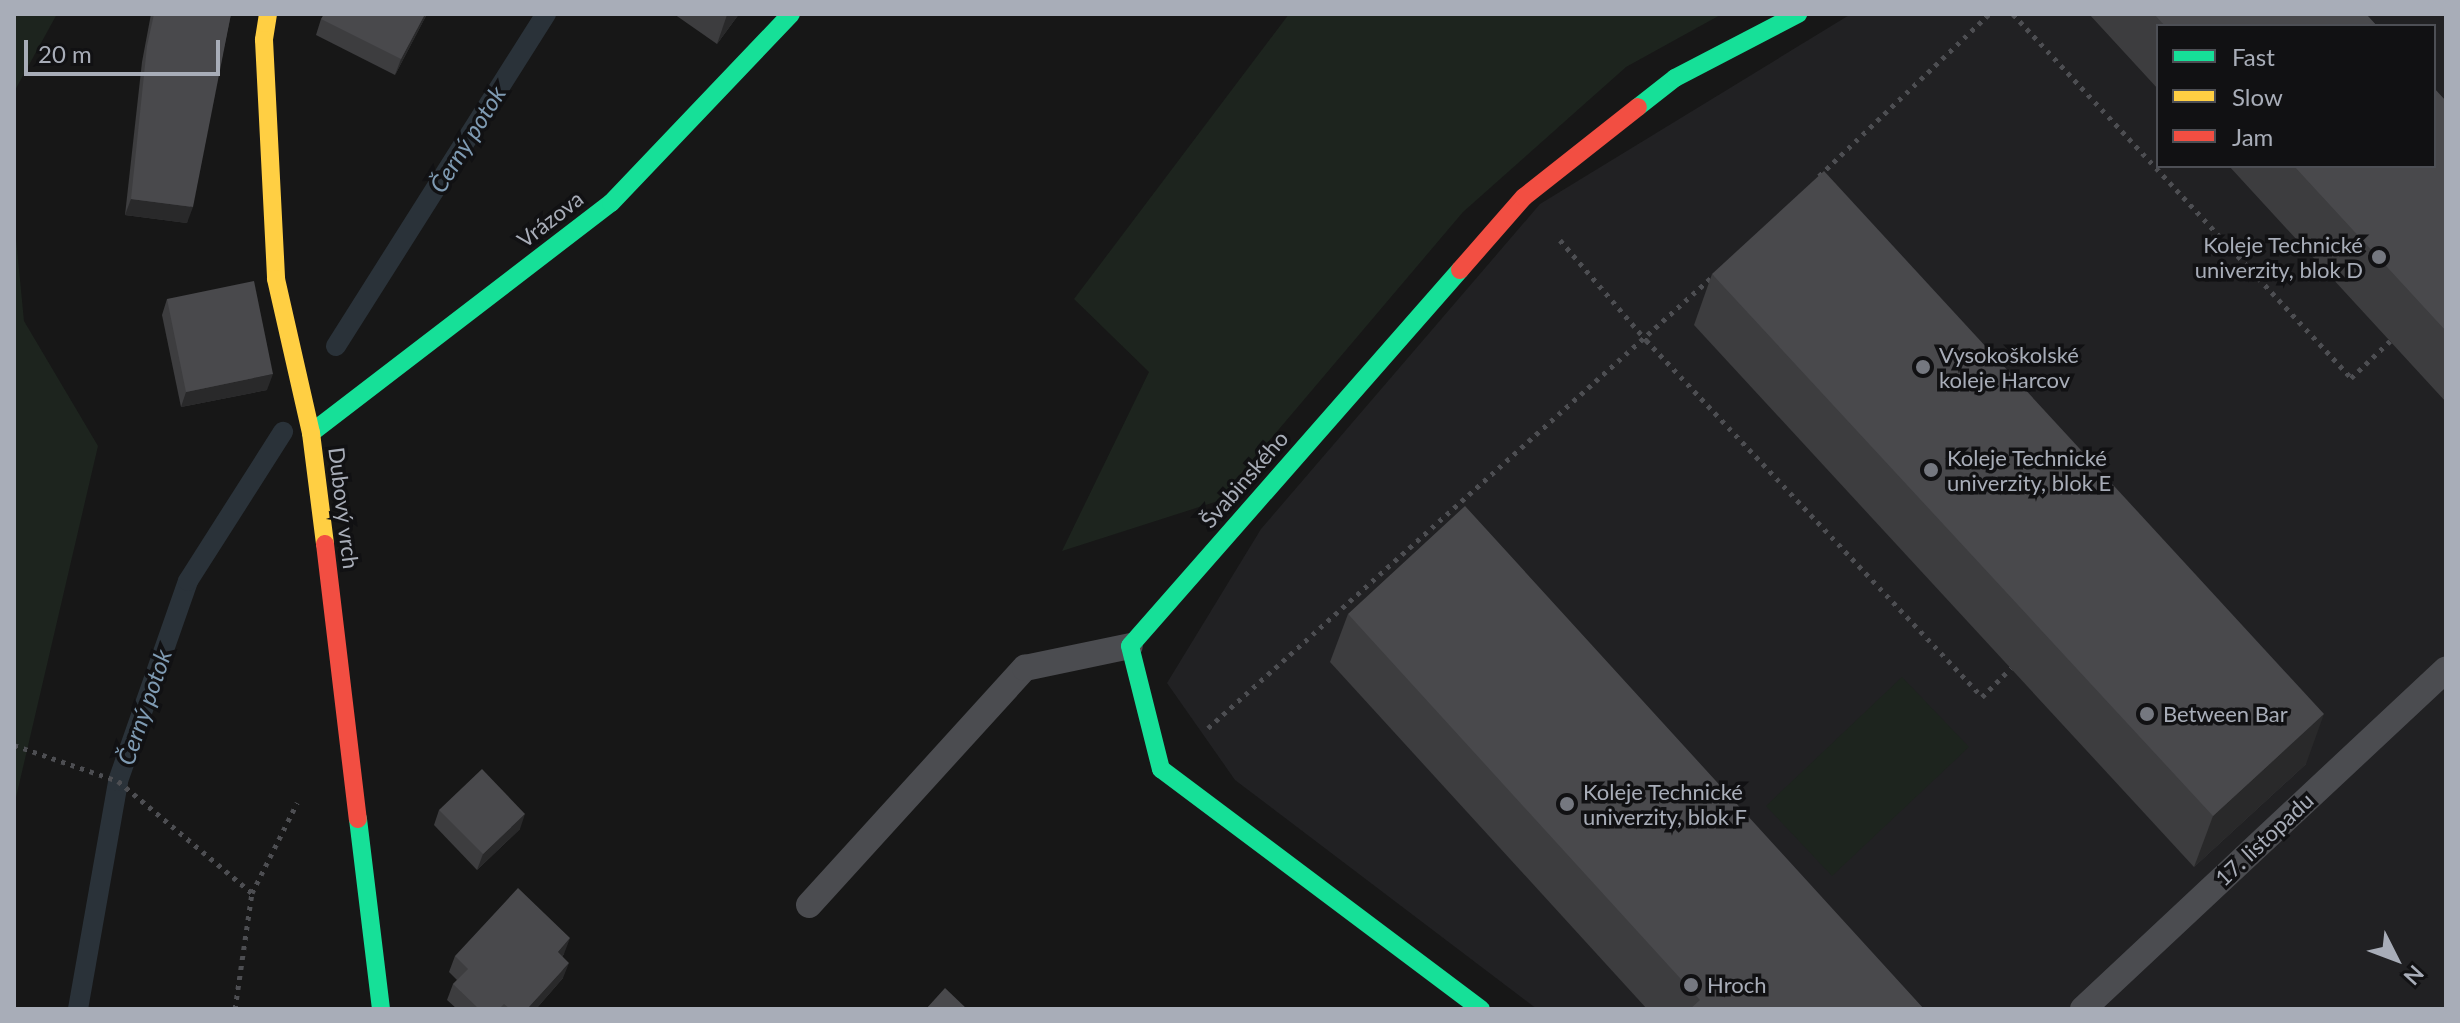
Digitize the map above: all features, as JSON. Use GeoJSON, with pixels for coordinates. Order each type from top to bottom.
{"type":"FeatureCollection","features":[{"type":"Feature","properties":{"kind":"street","name":"Dubový vrch"},"geometry":{"type":"LineString","coordinates":[[268,14],[264,40],[276,279],[311,433],[381,1009]]}},
{"type":"Feature","properties":{"kind":"street","name":"Vrázova"},"geometry":{"type":"LineString","coordinates":[[311,433],[611,203],[791,14]]}},
{"type":"Feature","properties":{"kind":"street","name":"Švabinského"},"geometry":{"type":"LineString","coordinates":[[1130,646],[1524,197],[1675,78],[1798,14]]}},
{"type":"Feature","properties":{"kind":"street"},"geometry":{"type":"LineString","coordinates":[[1130,646],[1161,769],[1481,1009]]}},
{"type":"Feature","properties":{"kind":"lane"},"geometry":{"type":"LineString","coordinates":[[809,905],[1025,668],[1130,646]]}},
{"type":"Feature","properties":{"kind":"lane","name":"17. listopadu"},"geometry":{"type":"LineString","coordinates":[[2083,1009],[2446,669]]}},
{"type":"Feature","properties":{"kind":"path"},"geometry":{"type":"LineString","coordinates":[[1806,188],[1989,14]]}},
{"type":"Feature","properties":{"kind":"path"},"geometry":{"type":"LineString","coordinates":[[2013,14],[2351,378],[2390,341]]}},
{"type":"Feature","properties":{"kind":"path"},"geometry":{"type":"LineString","coordinates":[[1524,197],[1646,340],[1982,697],[2011,668]]}},
{"type":"Feature","properties":{"kind":"path"},"geometry":{"type":"LineString","coordinates":[[1161,769],[1646,340],[1726,264]]}},
{"type":"Feature","properties":{"kind":"path"},"geometry":{"type":"LineString","coordinates":[[14,745],[118,781],[252,893]]}},
{"type":"Feature","properties":{"kind":"path"},"geometry":{"type":"LineString","coordinates":[[235,1009],[252,893],[299,799]]}},
{"type":"Feature","properties":{"kind":"shaded area"},"geometry":{"type":"Polygon","coordinates":[[[14,14],[57,14],[14,92],[14,14]]]}},
{"type":"Feature","properties":{"kind":"shaded area"},"geometry":{"type":"Polygon","coordinates":[[[1289,14],[1722,14],[1626,67],[1463,212],[1218,501],[1062,551],[1149,372],[1074,299],[1289,14]]]}},
{"type":"Feature","properties":{"kind":"shaded area","name":"Vysokoškolské koleje Harcov"},"geometry":{"type":"Polygon","coordinates":[[[1851,14],[2446,14],[2446,1009],[1537,1009],[1235,780],[1167,683],[1261,529],[1540,204],[1851,14]]]}},
{"type":"Feature","properties":{"kind":"shaded area"},"geometry":{"type":"Polygon","coordinates":[[[14,218],[24,321],[98,446],[14,806],[14,218]]]}},
{"type":"Feature","properties":{"kind":"shaded area"},"geometry":{"type":"Polygon","coordinates":[[[1902,677],[1969,747],[1832,876],[1766,806],[1902,677]]]}},
{"type":"Feature","properties":{"kind":"building"},"geometry":{"type":"Polygon","coordinates":[[[154,14],[231,14],[193,207],[131,199],[147,46],[154,14]]]}},
{"type":"Feature","properties":{"kind":"building"},"geometry":{"type":"Polygon","coordinates":[[[324,14],[425,14],[401,59],[321,19],[324,14]]]}},
{"type":"Feature","properties":{"kind":"building"},"geometry":{"type":"Polygon","coordinates":[[[2154,14],[2366,14],[2375,24],[2163,24],[2154,14]]]}},
{"type":"Feature","properties":{"kind":"building"},"geometry":{"type":"Polygon","coordinates":[[[2436,90],[2446,101],[2446,331],[2296,168],[2436,168],[2436,90]]]}},
{"type":"Feature","properties":{"kind":"building","name":"Koleje Technické univerzity, blok E"},"geometry":{"type":"Polygon","coordinates":[[[1824,171],[2324,714],[2213,816],[1712,274],[1824,171]]]}},
{"type":"Feature","properties":{"kind":"building"},"geometry":{"type":"Polygon","coordinates":[[[254,281],[273,374],[186,392],[167,299],[254,281]]]}},
{"type":"Feature","properties":{"kind":"building","name":"Koleje Technické univerzity, blok F"},"geometry":{"type":"Polygon","coordinates":[[[1465,506],[1924,1009],[1690,1009],[1700,1000],[1348,614],[1465,506]]]}},
{"type":"Feature","properties":{"kind":"building"},"geometry":{"type":"Polygon","coordinates":[[[482,769],[525,814],[483,854],[439,810],[482,769]]]}},
{"type":"Feature","properties":{"kind":"building"},"geometry":{"type":"Polygon","coordinates":[[[518,888],[570,938],[558,952],[569,963],[527,1009],[510,1009],[504,1004],[499,1009],[479,1009],[453,984],[468,969],[455,956],[518,888]]]}},
{"type":"Feature","properties":{"kind":"building"},"geometry":{"type":"Polygon","coordinates":[[[945,988],[967,1009],[926,1009],[945,988]]]}},
{"type":"Feature","properties":{"kind":"waterway","name":"Černý potok"},"geometry":{"type":"LineString","coordinates":[[336,346],[546,14]]}},
{"type":"Feature","properties":{"kind":"waterway","name":"Černý potok"},"geometry":{"type":"LineString","coordinates":[[78,1009],[118,781],[188,581],[283,432]]}},
{"type":"Feature","properties":{"kind":"traffic: fast"},"geometry":{"type":"LineString","coordinates":[[311,433],[611,203],[791,14]]}},
{"type":"Feature","properties":{"kind":"traffic: fast"},"geometry":{"type":"LineString","coordinates":[[1638,107],[1675,78],[1798,14]]}},
{"type":"Feature","properties":{"kind":"traffic: fast"},"geometry":{"type":"LineString","coordinates":[[1460,270],[1130,646],[1161,769],[1481,1009]]}},
{"type":"Feature","properties":{"kind":"traffic: fast"},"geometry":{"type":"LineString","coordinates":[[358,819],[381,1009]]}},
{"type":"Feature","properties":{"kind":"traffic: slow"},"geometry":{"type":"LineString","coordinates":[[268,14],[264,40],[276,279],[311,433],[325,544]]}},
{"type":"Feature","properties":{"kind":"traffic: jam"},"geometry":{"type":"LineString","coordinates":[[1460,270],[1524,197],[1638,107]]}},
{"type":"Feature","properties":{"kind":"traffic: jam"},"geometry":{"type":"LineString","coordinates":[[325,544],[358,819]]}},
{"type":"Feature","properties":{"kind":"place","name":"Koleje Technické univerzity, blok D"},"geometry":{"type":"Point","coordinates":[2379,257]}},
{"type":"Feature","properties":{"kind":"place","name":"Vysokoškolské koleje Harcov"},"geometry":{"type":"Point","coordinates":[1923,367]}},
{"type":"Feature","properties":{"kind":"place","name":"Koleje Technické univerzity, blok E"},"geometry":{"type":"Point","coordinates":[1931,470]}},
{"type":"Feature","properties":{"kind":"place","name":"Between Bar"},"geometry":{"type":"Point","coordinates":[2147,714]}},
{"type":"Feature","properties":{"kind":"place","name":"Koleje Technické univerzity, blok F"},"geometry":{"type":"Point","coordinates":[1567,804]}},
{"type":"Feature","properties":{"kind":"place","name":"Hroch"},"geometry":{"type":"Point","coordinates":[1691,985]}}]}
